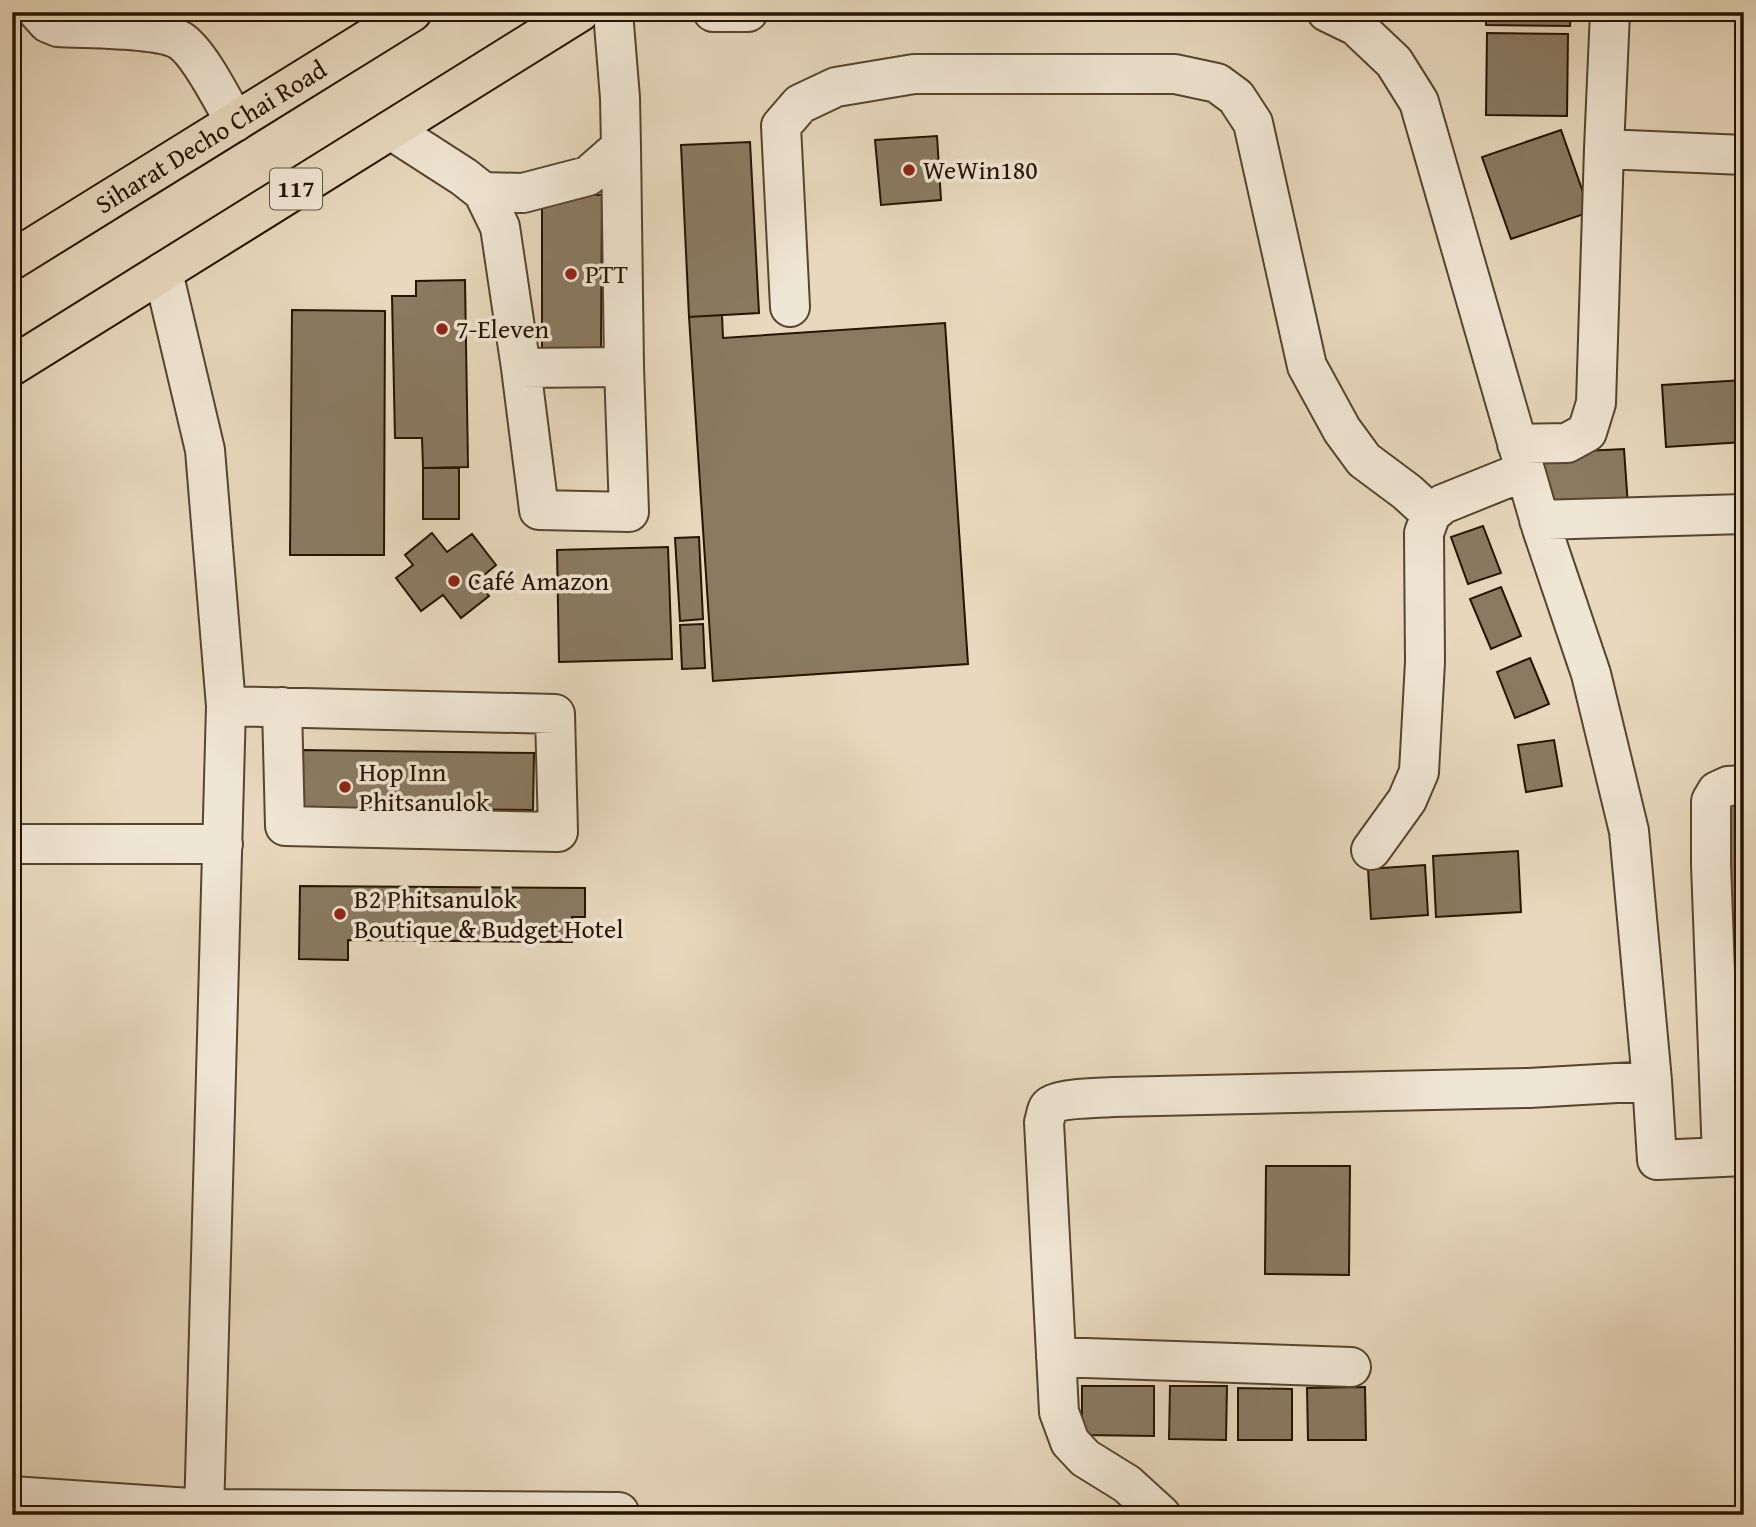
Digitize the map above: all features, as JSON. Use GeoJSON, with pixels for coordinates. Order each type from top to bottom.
{"type":"FeatureCollection","features":[{"type":"Feature","properties":{"kind":"main road","name":"Siharat Decho Chai Road"},"geometry":{"type":"LineString","coordinates":[[12,261],[412,12]]}},
{"type":"Feature","properties":{"kind":"main road","name":"117"},"geometry":{"type":"LineString","coordinates":[[12,366],[580,12]]}},
{"type":"Feature","properties":{"kind":"street"},"geometry":{"type":"LineString","coordinates":[[37,12],[48,23],[58,27],[159,33],[180,41],[196,55],[235,122]]}},
{"type":"Feature","properties":{"kind":"street"},"geometry":{"type":"LineString","coordinates":[[391,130],[483,192],[500,227],[539,510],[629,512],[621,147],[613,12]]}},
{"type":"Feature","properties":{"kind":"street"},"geometry":{"type":"LineString","coordinates":[[713,12],[748,12]]}},
{"type":"Feature","properties":{"kind":"street"},"geometry":{"type":"LineString","coordinates":[[1371,850],[1407,800],[1419,772],[1425,662],[1424,533],[1431,514],[1443,504],[1521,458],[1567,443],[1587,432],[1596,403],[1610,12]]}},
{"type":"Feature","properties":{"kind":"street"},"geometry":{"type":"LineString","coordinates":[[1345,17],[1394,62],[1419,102],[1539,520],[1591,674],[1629,831],[1657,1160],[1733,1156],[1711,865],[1711,801],[1717,791],[1728,786],[1744,785]]}},
{"type":"Feature","properties":{"kind":"street"},"geometry":{"type":"LineString","coordinates":[[790,307],[781,126],[800,104],[836,87],[914,74],[1175,74],[1217,83],[1236,97],[1253,123],[1307,366],[1342,430],[1364,460],[1431,514]]}},
{"type":"Feature","properties":{"kind":"street"},"geometry":{"type":"LineString","coordinates":[[483,192],[523,193],[588,176],[621,147]]}},
{"type":"Feature","properties":{"kind":"street"},"geometry":{"type":"LineString","coordinates":[[1604,149],[1744,155]]}},
{"type":"Feature","properties":{"kind":"street"},"geometry":{"type":"LineString","coordinates":[[163,272],[205,450],[226,706],[204,1512]]}},
{"type":"Feature","properties":{"kind":"street"},"geometry":{"type":"LineString","coordinates":[[520,368],[624,367]]}},
{"type":"Feature","properties":{"kind":"street"},"geometry":{"type":"LineString","coordinates":[[1539,520],[1744,514]]}},
{"type":"Feature","properties":{"kind":"street"},"geometry":{"type":"LineString","coordinates":[[226,706],[282,707],[555,714],[558,832],[285,826],[282,707]]}},
{"type":"Feature","properties":{"kind":"street"},"geometry":{"type":"LineString","coordinates":[[12,844],[223,844]]}},
{"type":"Feature","properties":{"kind":"street"},"geometry":{"type":"LineString","coordinates":[[1161,1515],[1127,1484],[1085,1458],[1070,1442],[1059,1412],[1044,1122],[1051,1106],[1072,1100],[1113,1097],[1529,1088],[1652,1081]]}},
{"type":"Feature","properties":{"kind":"street"},"geometry":{"type":"LineString","coordinates":[[1056,1357],[1350,1367]]}},
{"type":"Feature","properties":{"kind":"street"},"geometry":{"type":"LineString","coordinates":[[12,1496],[204,1512],[619,1512]]}},
{"type":"Feature","properties":{"kind":"building"},"geometry":{"type":"Polygon","coordinates":[[[1486,12],[1571,12],[1570,26],[1486,25],[1486,12]]]}},
{"type":"Feature","properties":{"kind":"building"},"geometry":{"type":"Polygon","coordinates":[[[1487,33],[1568,34],[1567,116],[1486,115],[1487,33]]]}},
{"type":"Feature","properties":{"kind":"building"},"geometry":{"type":"Polygon","coordinates":[[[1561,130],[1590,212],[1511,239],[1482,157],[1561,130]]]}},
{"type":"Feature","properties":{"kind":"building","name":"WeWin180"},"geometry":{"type":"Polygon","coordinates":[[[937,136],[941,200],[881,205],[875,140],[937,136]]]}},
{"type":"Feature","properties":{"kind":"building"},"geometry":{"type":"Polygon","coordinates":[[[750,142],[759,313],[689,317],[681,145],[750,142]]]}},
{"type":"Feature","properties":{"kind":"building"},"geometry":{"type":"Polygon","coordinates":[[[542,194],[602,195],[601,353],[542,353],[542,194]]]}},
{"type":"Feature","properties":{"kind":"building"},"geometry":{"type":"Polygon","coordinates":[[[465,280],[468,467],[423,468],[422,438],[395,438],[392,296],[416,296],[416,281],[465,280]]]}},
{"type":"Feature","properties":{"kind":"building"},"geometry":{"type":"Polygon","coordinates":[[[292,310],[385,311],[384,555],[290,555],[292,310]]]}},
{"type":"Feature","properties":{"kind":"building"},"geometry":{"type":"Polygon","coordinates":[[[722,315],[723,338],[945,323],[968,664],[713,681],[689,317],[722,315]]]}},
{"type":"Feature","properties":{"kind":"building"},"geometry":{"type":"Polygon","coordinates":[[[1744,380],[1744,442],[1666,447],[1662,385],[1744,380]]]}},
{"type":"Feature","properties":{"kind":"building"},"geometry":{"type":"Polygon","coordinates":[[[1624,449],[1628,506],[1546,510],[1543,453],[1624,449]]]}},
{"type":"Feature","properties":{"kind":"building"},"geometry":{"type":"Polygon","coordinates":[[[423,468],[459,468],[459,519],[423,519],[423,468]]]}},
{"type":"Feature","properties":{"kind":"building"},"geometry":{"type":"Polygon","coordinates":[[[1483,526],[1501,573],[1468,584],[1451,537],[1483,526]]]}},
{"type":"Feature","properties":{"kind":"building"},"geometry":{"type":"Polygon","coordinates":[[[432,533],[447,552],[472,534],[496,565],[477,581],[489,596],[461,618],[443,595],[421,611],[396,578],[413,565],[405,555],[432,533]]]}},
{"type":"Feature","properties":{"kind":"building"},"geometry":{"type":"Polygon","coordinates":[[[699,537],[703,619],[680,621],[675,538],[699,537]]]}},
{"type":"Feature","properties":{"kind":"building"},"geometry":{"type":"Polygon","coordinates":[[[668,547],[672,659],[559,662],[557,550],[668,547]]]}},
{"type":"Feature","properties":{"kind":"building"},"geometry":{"type":"Polygon","coordinates":[[[1501,587],[1521,636],[1491,649],[1470,599],[1501,587]]]}},
{"type":"Feature","properties":{"kind":"building"},"geometry":{"type":"Polygon","coordinates":[[[703,624],[705,668],[682,669],[680,625],[703,624]]]}},
{"type":"Feature","properties":{"kind":"building"},"geometry":{"type":"Polygon","coordinates":[[[1530,658],[1549,704],[1515,718],[1497,672],[1530,658]]]}},
{"type":"Feature","properties":{"kind":"building"},"geometry":{"type":"Polygon","coordinates":[[[1554,740],[1562,786],[1526,792],[1518,745],[1554,740]]]}},
{"type":"Feature","properties":{"kind":"building"},"geometry":{"type":"Polygon","coordinates":[[[302,750],[534,753],[533,810],[301,808],[302,750]]]}},
{"type":"Feature","properties":{"kind":"building"},"geometry":{"type":"Polygon","coordinates":[[[1744,795],[1744,1135],[1742,1135],[1722,796],[1744,795]]]}},
{"type":"Feature","properties":{"kind":"building"},"geometry":{"type":"Polygon","coordinates":[[[1518,851],[1521,912],[1436,917],[1433,856],[1518,851]]]}},
{"type":"Feature","properties":{"kind":"building"},"geometry":{"type":"Polygon","coordinates":[[[1425,865],[1428,915],[1371,919],[1368,869],[1425,865]]]}},
{"type":"Feature","properties":{"kind":"building"},"geometry":{"type":"Polygon","coordinates":[[[300,886],[585,888],[585,917],[572,917],[572,942],[348,940],[348,960],[299,959],[300,886]]]}},
{"type":"Feature","properties":{"kind":"building"},"geometry":{"type":"Polygon","coordinates":[[[1266,1166],[1350,1166],[1349,1275],[1265,1274],[1266,1166]]]}},
{"type":"Feature","properties":{"kind":"building"},"geometry":{"type":"Polygon","coordinates":[[[1082,1386],[1154,1386],[1154,1436],[1082,1435],[1082,1386]]]}},
{"type":"Feature","properties":{"kind":"building"},"geometry":{"type":"Polygon","coordinates":[[[1170,1386],[1227,1386],[1226,1440],[1169,1439],[1170,1386]]]}},
{"type":"Feature","properties":{"kind":"building"},"geometry":{"type":"Polygon","coordinates":[[[1365,1387],[1366,1440],[1308,1440],[1307,1388],[1365,1387]]]}},
{"type":"Feature","properties":{"kind":"building"},"geometry":{"type":"Polygon","coordinates":[[[1238,1388],[1292,1389],[1292,1440],[1238,1440],[1238,1388]]]}},
{"type":"Feature","properties":{"kind":"place","name":"WeWin180"},"geometry":{"type":"Point","coordinates":[909,170]}},
{"type":"Feature","properties":{"kind":"place","name":"PTT"},"geometry":{"type":"Point","coordinates":[571,274]}},
{"type":"Feature","properties":{"kind":"place","name":"7-Eleven"},"geometry":{"type":"Point","coordinates":[442,329]}},
{"type":"Feature","properties":{"kind":"place","name":"Café Amazon"},"geometry":{"type":"Point","coordinates":[454,581]}},
{"type":"Feature","properties":{"kind":"place","name":"Hop Inn Phitsanulok"},"geometry":{"type":"Point","coordinates":[345,787]}},
{"type":"Feature","properties":{"kind":"place","name":"B2 Phitsanulok Boutique & Budget Hotel"},"geometry":{"type":"Point","coordinates":[340,914]}}]}
